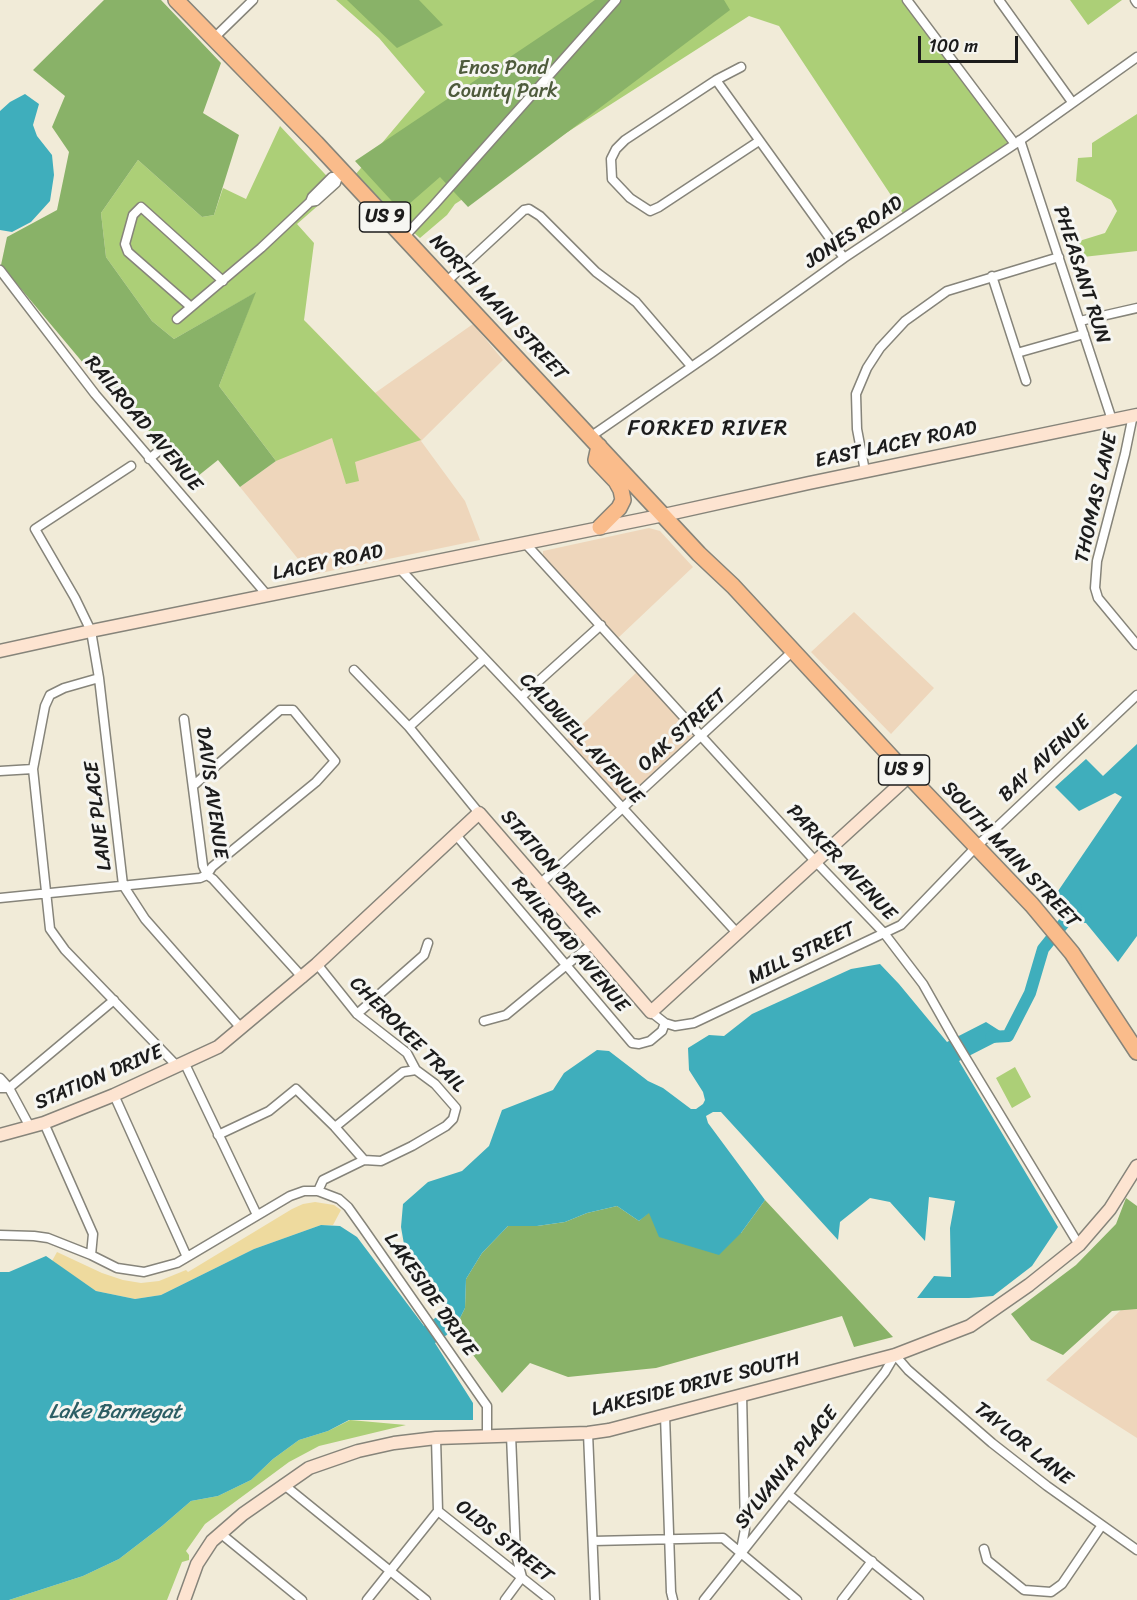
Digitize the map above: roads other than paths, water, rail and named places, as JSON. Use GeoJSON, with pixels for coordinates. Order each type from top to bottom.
{"type":"FeatureCollection","features":[{"type":"Feature","properties":{"kind":"highway","name":"NORTH MAIN STREET"},"geometry":{"type":"LineString","coordinates":[[176,0],[340,175],[404,237],[664,515]]}},
{"type":"Feature","properties":{"kind":"highway"},"geometry":{"type":"LineString","coordinates":[[595,441],[596,460],[621,490],[623,500],[619,508],[600,527]]}},
{"type":"Feature","properties":{"kind":"highway","name":"SOUTH MAIN STREET"},"geometry":{"type":"LineString","coordinates":[[664,515],[1042,916],[1104,1001],[1137,1052]]}},
{"type":"Feature","properties":{"kind":"street"},"geometry":{"type":"LineString","coordinates":[[214,38],[253,0]]}},
{"type":"Feature","properties":{"kind":"street"},"geometry":{"type":"LineString","coordinates":[[404,237],[616,0]]}},
{"type":"Feature","properties":{"kind":"street","name":"PHEASANT RUN"},"geometry":{"type":"LineString","coordinates":[[907,0],[1018,142],[1059,257],[1112,420]]}},
{"type":"Feature","properties":{"kind":"street"},"geometry":{"type":"LineString","coordinates":[[999,0],[1072,102]]}},
{"type":"Feature","properties":{"kind":"street","name":"JONES ROAD"},"geometry":{"type":"LineString","coordinates":[[595,441],[691,366],[844,258],[1018,142],[1137,57]]}},
{"type":"Feature","properties":{"kind":"street"},"geometry":{"type":"LineString","coordinates":[[741,67],[716,80],[625,140],[616,149],[611,159],[612,179],[630,198],[650,211],[759,141]]}},
{"type":"Feature","properties":{"kind":"street"},"geometry":{"type":"LineString","coordinates":[[716,80],[844,258]]}},
{"type":"Feature","properties":{"kind":"street"},"geometry":{"type":"LineString","coordinates":[[177,319],[261,248],[310,202],[312,197],[332,177],[340,175]]}},
{"type":"Feature","properties":{"kind":"street"},"geometry":{"type":"LineString","coordinates":[[191,308],[128,252],[125,244],[133,215],[141,207],[223,281]]}},
{"type":"Feature","properties":{"kind":"street"},"geometry":{"type":"LineString","coordinates":[[446,282],[525,210],[529,209],[596,272],[636,302],[691,366]]}},
{"type":"Feature","properties":{"kind":"street"},"geometry":{"type":"LineString","coordinates":[[865,471],[857,429],[856,394],[867,368],[880,348],[905,321],[936,298],[958,287],[1059,257]]}},
{"type":"Feature","properties":{"kind":"street","name":"RAILROAD AVENUE"},"geometry":{"type":"LineString","coordinates":[[0,270],[57,347],[149,459],[267,595]]}},
{"type":"Feature","properties":{"kind":"street"},"geometry":{"type":"LineString","coordinates":[[992,276],[1026,381]]}},
{"type":"Feature","properties":{"kind":"street"},"geometry":{"type":"LineString","coordinates":[[1080,321],[1137,308]]}},
{"type":"Feature","properties":{"kind":"street"},"geometry":{"type":"LineString","coordinates":[[1017,353],[1084,334]]}},
{"type":"Feature","properties":{"kind":"street","name":"EAST LACEY ROAD"},"geometry":{"type":"LineString","coordinates":[[664,515],[1135,415]]}},
{"type":"Feature","properties":{"kind":"street","name":"THOMAS LANE"},"geometry":{"type":"LineString","coordinates":[[1135,415],[1097,561],[1095,588],[1098,598],[1137,645]]}},
{"type":"Feature","properties":{"kind":"street"},"geometry":{"type":"LineString","coordinates":[[149,459],[166,446]]}},
{"type":"Feature","properties":{"kind":"street","name":"LANE PLACE"},"geometry":{"type":"LineString","coordinates":[[131,466],[35,529],[75,598],[91,631],[99,678],[123,885],[145,919],[241,1028]]}},
{"type":"Feature","properties":{"kind":"street","name":"LACEY ROAD"},"geometry":{"type":"LineString","coordinates":[[0,651],[664,515]]}},
{"type":"Feature","properties":{"kind":"street","name":"PARKER AVENUE"},"geometry":{"type":"LineString","coordinates":[[525,543],[816,862],[884,933],[923,984],[1079,1245]]}},
{"type":"Feature","properties":{"kind":"street","name":"CALDWELL AVENUE"},"geometry":{"type":"LineString","coordinates":[[399,568],[522,697],[738,934]]}},
{"type":"Feature","properties":{"kind":"street"},"geometry":{"type":"LineString","coordinates":[[522,697],[601,625]]}},
{"type":"Feature","properties":{"kind":"street","name":"OAK STREET"},"geometry":{"type":"LineString","coordinates":[[541,883],[793,651]]}},
{"type":"Feature","properties":{"kind":"street"},"geometry":{"type":"LineString","coordinates":[[409,726],[484,659]]}},
{"type":"Feature","properties":{"kind":"street"},"geometry":{"type":"LineString","coordinates":[[354,669],[409,726],[478,813]]}},
{"type":"Feature","properties":{"kind":"street"},"geometry":{"type":"LineString","coordinates":[[99,678],[64,688],[50,695],[45,706],[33,769],[50,929],[65,950],[181,1065],[257,1215]]}},
{"type":"Feature","properties":{"kind":"street","name":"BAY AVENUE"},"geometry":{"type":"LineString","coordinates":[[977,846],[1137,695]]}},
{"type":"Feature","properties":{"kind":"street"},"geometry":{"type":"LineString","coordinates":[[0,898],[200,878],[207,875],[212,867],[316,782],[336,761],[293,710],[280,710],[194,785]]}},
{"type":"Feature","properties":{"kind":"street","name":"DAVIS AVENUE"},"geometry":{"type":"LineString","coordinates":[[184,719],[203,866],[207,875],[303,978]]}},
{"type":"Feature","properties":{"kind":"street"},"geometry":{"type":"LineString","coordinates":[[0,771],[33,769]]}},
{"type":"Feature","properties":{"kind":"street"},"geometry":{"type":"LineString","coordinates":[[665,1023],[651,1012],[909,776]]}},
{"type":"Feature","properties":{"kind":"street","name":"STATION DRIVE"},"geometry":{"type":"LineString","coordinates":[[0,1135],[44,1123],[114,1095],[218,1047],[303,978],[478,813],[651,1012]]}},
{"type":"Feature","properties":{"kind":"street","name":"RAILROAD AVENUE"},"geometry":{"type":"LineString","coordinates":[[456,835],[632,1043],[650,1041],[662,1031],[665,1023]]}},
{"type":"Feature","properties":{"kind":"street","name":"MILL STREET"},"geometry":{"type":"LineString","coordinates":[[665,1023],[675,1026],[694,1023],[901,925],[977,846]]}},
{"type":"Feature","properties":{"kind":"street"},"geometry":{"type":"LineString","coordinates":[[357,1014],[424,955],[428,944]]}},
{"type":"Feature","properties":{"kind":"street"},"geometry":{"type":"LineString","coordinates":[[484,1021],[506,1015],[592,944]]}},
{"type":"Feature","properties":{"kind":"street","name":"CHEROKEE TRAIL"},"geometry":{"type":"LineString","coordinates":[[317,964],[357,1014],[407,1053],[416,1070],[435,1084],[456,1108],[453,1119],[446,1126],[381,1161],[364,1160],[323,1180],[318,1191]]}},
{"type":"Feature","properties":{"kind":"street"},"geometry":{"type":"LineString","coordinates":[[4,1088],[114,1000]]}},
{"type":"Feature","properties":{"kind":"street"},"geometry":{"type":"LineString","coordinates":[[335,1127],[403,1072],[416,1070]]}},
{"type":"Feature","properties":{"kind":"street"},"geometry":{"type":"LineString","coordinates":[[0,1078],[4,1088],[30,1127]]}},
{"type":"Feature","properties":{"kind":"street"},"geometry":{"type":"LineString","coordinates":[[218,1135],[269,1111],[296,1089],[335,1127],[364,1160]]}},
{"type":"Feature","properties":{"kind":"street"},"geometry":{"type":"LineString","coordinates":[[114,1095],[187,1257]]}},
{"type":"Feature","properties":{"kind":"street"},"geometry":{"type":"LineString","coordinates":[[44,1123],[93,1234],[91,1255]]}},
{"type":"Feature","properties":{"kind":"street","name":"LAKESIDE DRIVE SOUTH"},"geometry":{"type":"LineString","coordinates":[[184,1600],[200,1557],[212,1541],[283,1484],[309,1468],[358,1451],[394,1443],[436,1438],[609,1430],[895,1355],[970,1326],[1029,1285],[1079,1245],[1110,1209],[1137,1166]]}},
{"type":"Feature","properties":{"kind":"street"},"geometry":{"type":"LineString","coordinates":[[1,1233],[48,1238],[117,1268],[144,1272],[177,1263],[290,1196],[304,1191],[318,1191]]}},
{"type":"Feature","properties":{"kind":"street","name":"LAKESIDE DRIVE"},"geometry":{"type":"LineString","coordinates":[[318,1191],[339,1200],[348,1207],[487,1406],[487,1435]]}},
{"type":"Feature","properties":{"kind":"street","name":"SYLVANIA PLACE"},"geometry":{"type":"LineString","coordinates":[[704,1600],[885,1372],[895,1355]]}},
{"type":"Feature","properties":{"kind":"street","name":"TAYLOR LANE"},"geometry":{"type":"LineString","coordinates":[[895,1355],[908,1370],[992,1443],[1047,1486],[1137,1550]]}},
{"type":"Feature","properties":{"kind":"street"},"geometry":{"type":"LineString","coordinates":[[741,1553],[745,1529],[742,1395]]}},
{"type":"Feature","properties":{"kind":"street"},"geometry":{"type":"LineString","coordinates":[[665,1415],[671,1592],[674,1600]]}},
{"type":"Feature","properties":{"kind":"street"},"geometry":{"type":"LineString","coordinates":[[588,1432],[594,1600]]}},
{"type":"Feature","properties":{"kind":"street"},"geometry":{"type":"LineString","coordinates":[[505,1600],[522,1577],[516,1555],[511,1435]]}},
{"type":"Feature","properties":{"kind":"street"},"geometry":{"type":"LineString","coordinates":[[368,1600],[438,1511],[436,1438]]}},
{"type":"Feature","properties":{"kind":"street"},"geometry":{"type":"LineString","coordinates":[[283,1484],[426,1600]]}},
{"type":"Feature","properties":{"kind":"street"},"geometry":{"type":"LineString","coordinates":[[788,1494],[919,1600]]}},
{"type":"Feature","properties":{"kind":"street","name":"OLDS STREET"},"geometry":{"type":"LineString","coordinates":[[438,1511],[550,1600]]}},
{"type":"Feature","properties":{"kind":"street"},"geometry":{"type":"LineString","coordinates":[[984,1549],[987,1560],[1023,1590],[1051,1592],[1062,1584],[1102,1525]]}},
{"type":"Feature","properties":{"kind":"street"},"geometry":{"type":"LineString","coordinates":[[220,1533],[292,1597],[303,1600]]}},
{"type":"Feature","properties":{"kind":"street"},"geometry":{"type":"LineString","coordinates":[[592,1541],[723,1538],[797,1600]]}},
{"type":"Feature","properties":{"kind":"street"},"geometry":{"type":"LineString","coordinates":[[842,1600],[872,1561]]}},
{"type":"Feature","properties":{"kind":"water"},"geometry":{"type":"Polygon","coordinates":[[[25,94],[39,104],[33,125],[37,136],[52,155],[54,175],[50,201],[31,222],[12,232],[0,230],[0,111],[10,102],[25,94]]]}},
{"type":"Feature","properties":{"kind":"water"},"geometry":{"type":"Polygon","coordinates":[[[1137,744],[1137,936],[1118,962],[1086,923],[1064,920],[1054,897],[1122,797],[1115,793],[1079,811],[1055,787],[1086,759],[1103,776],[1137,744]]]}},
{"type":"Feature","properties":{"kind":"water","name":"Lake Barnegat"},"geometry":{"type":"Polygon","coordinates":[[[880,964],[947,1042],[986,1022],[1008,1036],[959,1061],[1058,1227],[1032,1266],[993,1296],[917,1298],[934,1276],[951,1277],[950,1228],[955,1201],[929,1197],[925,1241],[890,1202],[870,1198],[840,1222],[838,1240],[721,1112],[713,1112],[706,1116],[708,1123],[765,1200],[741,1233],[719,1255],[659,1237],[649,1213],[639,1221],[617,1206],[587,1213],[565,1222],[537,1226],[508,1226],[482,1253],[466,1279],[465,1308],[454,1330],[435,1343],[473,1403],[473,1420],[349,1420],[328,1431],[299,1440],[273,1459],[251,1480],[218,1496],[191,1501],[119,1559],[83,1576],[9,1600],[0,1600],[0,1272],[9,1272],[46,1256],[96,1291],[135,1299],[161,1295],[254,1249],[321,1225],[340,1226],[357,1237],[424,1326],[445,1311],[436,1288],[405,1250],[401,1227],[403,1204],[428,1182],[462,1171],[489,1146],[502,1110],[553,1090],[564,1073],[597,1050],[609,1051],[648,1081],[663,1088],[691,1109],[696,1109],[705,1100],[703,1092],[689,1070],[688,1048],[709,1035],[724,1036],[752,1014],[851,969],[880,964]]]}},
{"type":"Feature","properties":{"kind":"waterway"},"geometry":{"type":"LineString","coordinates":[[991,1037],[1008,1036],[1030,993],[1043,949],[1076,908]]}},
{"type":"Feature","properties":{"kind":"district","name":"FORKED RIVER"},"geometry":{"type":"Point","coordinates":[708,429]}},
{"type":"Feature","properties":{"kind":"park label","name":"Enos Pond County Park"},"geometry":{"type":"Point","coordinates":[503,80]}}]}
